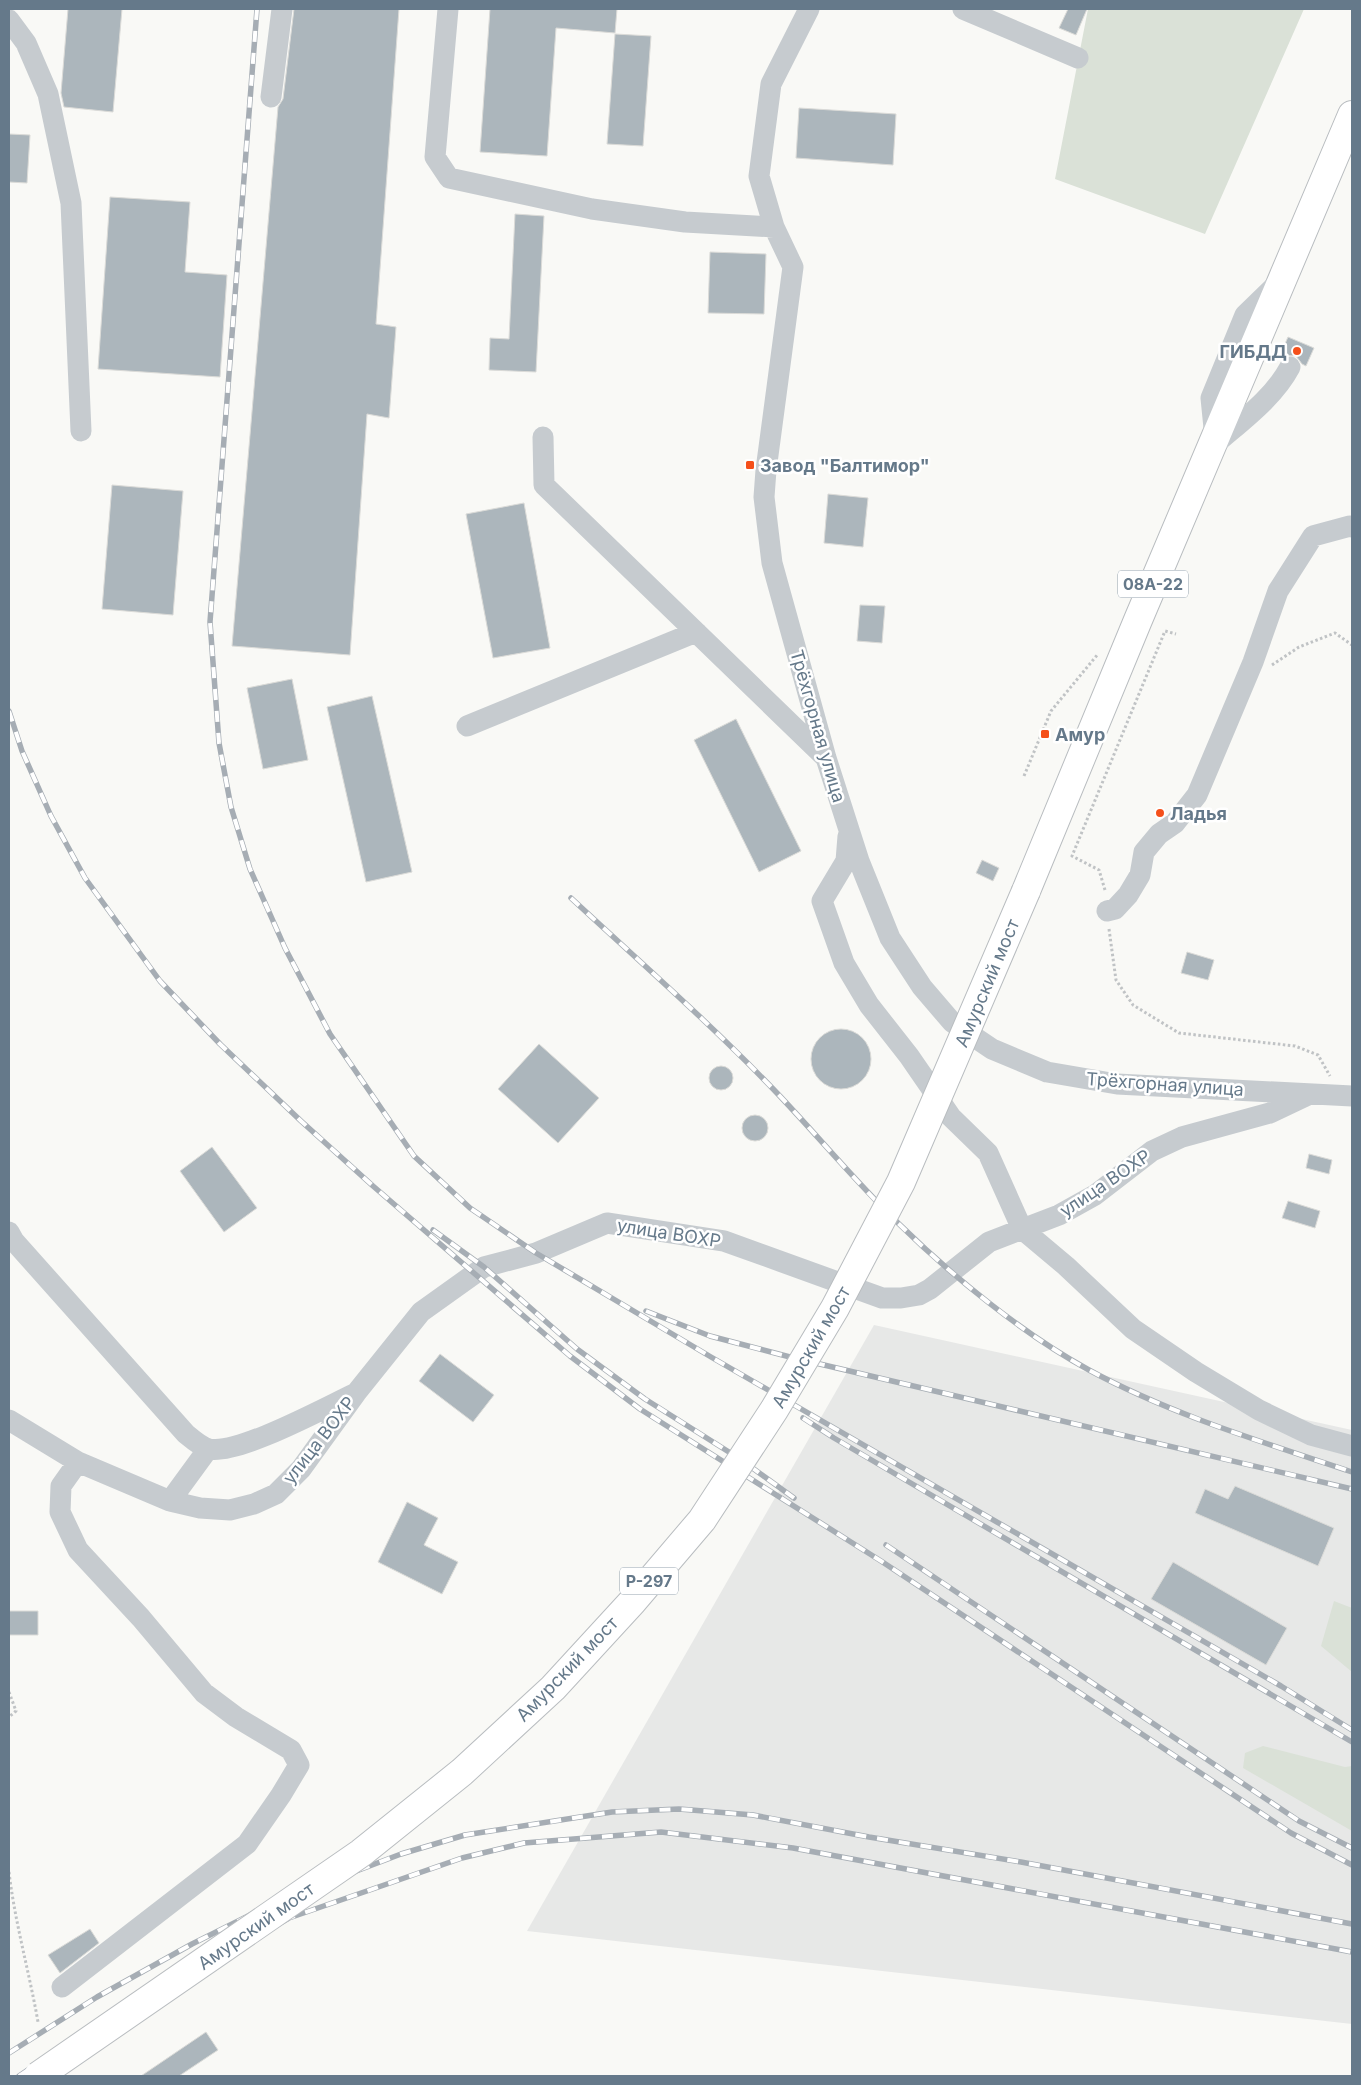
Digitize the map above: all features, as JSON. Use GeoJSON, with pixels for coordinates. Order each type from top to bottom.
{"type":"FeatureCollection","features":[{"type":"Feature","properties":{"kind":"highway","name":"08А-22"},"geometry":{"type":"LineString","coordinates":[[1026,892],[1138,620],[1352,115]]}},
{"type":"Feature","properties":{"kind":"highway","name":"Амурский мост"},"geometry":{"type":"LineString","coordinates":[[38,2076],[361,1854],[462,1772],[553,1688],[633,1601],[702,1520],[774,1410],[835,1308],[902,1182],[1026,892]]}},
{"type":"Feature","properties":{"kind":"street"},"geometry":{"type":"LineString","coordinates":[[271,97],[282,9]]}},
{"type":"Feature","properties":{"kind":"street"},"geometry":{"type":"LineString","coordinates":[[448,9],[435,157],[449,178],[592,209],[685,222],[774,227]]}},
{"type":"Feature","properties":{"kind":"street","name":"Трёхгорная улица"},"geometry":{"type":"LineString","coordinates":[[809,9],[771,84],[759,176],[774,227],[793,267],[766,470],[765,520],[772,563],[826,758],[859,861],[890,938],[922,987],[952,1022],[992,1049],[1047,1072],[1117,1084],[1352,1096]]}},
{"type":"Feature","properties":{"kind":"street"},"geometry":{"type":"LineString","coordinates":[[963,9],[1078,58]]}},
{"type":"Feature","properties":{"kind":"street"},"geometry":{"type":"LineString","coordinates":[[9,20],[26,43],[48,94],[71,203],[81,431]]}},
{"type":"Feature","properties":{"kind":"street"},"geometry":{"type":"LineString","coordinates":[[1213,443],[1268,397],[1283,382],[1290,367]]}},
{"type":"Feature","properties":{"kind":"street"},"geometry":{"type":"LineString","coordinates":[[543,437],[544,485],[826,758]]}},
{"type":"Feature","properties":{"kind":"street"},"geometry":{"type":"LineString","coordinates":[[1107,911],[1115,909],[1128,895],[1140,875],[1144,852],[1159,834],[1175,823],[1197,795],[1253,662],[1278,590],[1313,536],[1352,527]]}},
{"type":"Feature","properties":{"kind":"street"},"geometry":{"type":"LineString","coordinates":[[467,726],[696,632]]}},
{"type":"Feature","properties":{"kind":"street"},"geometry":{"type":"LineString","coordinates":[[849,829],[846,861],[822,901],[844,963],[869,1005],[909,1056],[952,1117],[988,1153],[1022,1229],[1066,1266],[1133,1330],[1196,1372],[1259,1410],[1311,1434],[1352,1446]]}},
{"type":"Feature","properties":{"kind":"street","name":"улица ВОХР"},"geometry":{"type":"LineString","coordinates":[[9,1420],[78,1462],[170,1501],[200,1508],[230,1510],[254,1504],[276,1494],[301,1469],[356,1393],[421,1312],[484,1267],[536,1253],[606,1223],[724,1241],[882,1298],[901,1298],[919,1295],[930,1289],[989,1242],[1059,1215],[1095,1195],[1152,1151],[1182,1137],[1270,1113],[1320,1094]]}},
{"type":"Feature","properties":{"kind":"street"},"geometry":{"type":"LineString","coordinates":[[9,1232],[14,1241],[186,1434],[208,1449],[230,1448],[251,1442],[356,1393]]}},
{"type":"Feature","properties":{"kind":"street"},"geometry":{"type":"LineString","coordinates":[[170,1501],[208,1449]]}},
{"type":"Feature","properties":{"kind":"street"},"geometry":{"type":"LineString","coordinates":[[62,1987],[247,1844],[299,1766],[291,1750],[236,1717],[204,1692],[141,1618],[78,1550],[60,1512],[61,1486],[78,1462]]}},
{"type":"Feature","properties":{"kind":"path"},"geometry":{"type":"LineString","coordinates":[[1176,634],[1165,631],[1072,856],[1099,870],[1105,886],[1112,960],[1116,980],[1133,1005],[1179,1033],[1295,1046],[1318,1055],[1330,1076],[1320,1094]]}},
{"type":"Feature","properties":{"kind":"path"},"geometry":{"type":"LineString","coordinates":[[1243,685],[1299,647],[1335,633],[1352,645]]}},
{"type":"Feature","properties":{"kind":"path"},"geometry":{"type":"LineString","coordinates":[[1024,776],[1050,711],[1100,652]]}},
{"type":"Feature","properties":{"kind":"path"},"geometry":{"type":"LineString","coordinates":[[9,1692],[16,1711],[9,1718]]}},
{"type":"Feature","properties":{"kind":"path"},"geometry":{"type":"LineString","coordinates":[[9,1872],[13,1909],[30,1978],[38,2022]]}},
{"type":"Feature","properties":{"kind":"shaded area"},"geometry":{"type":"Polygon","coordinates":[[[1088,9],[1304,9],[1205,234],[1055,179],[1088,9]]]}},
{"type":"Feature","properties":{"kind":"shaded area"},"geometry":{"type":"Polygon","coordinates":[[[874,1325],[1352,1430],[1352,2024],[527,1931],[874,1325]]]}},
{"type":"Feature","properties":{"kind":"shaded area"},"geometry":{"type":"Polygon","coordinates":[[[1334,1601],[1352,1608],[1352,1672],[1321,1646],[1334,1601]]]}},
{"type":"Feature","properties":{"kind":"shaded area"},"geometry":{"type":"Polygon","coordinates":[[[1263,1746],[1345,1767],[1352,1766],[1352,1831],[1243,1768],[1245,1753],[1263,1746]]]}},
{"type":"Feature","properties":{"kind":"building"},"geometry":{"type":"Polygon","coordinates":[[[68,9],[122,9],[113,112],[64,107],[61,93],[68,9]]]}},
{"type":"Feature","properties":{"kind":"building"},"geometry":{"type":"Polygon","coordinates":[[[294,9],[399,9],[376,324],[396,327],[389,418],[367,414],[350,655],[232,646],[278,107],[283,99],[294,9]]]}},
{"type":"Feature","properties":{"kind":"building"},"geometry":{"type":"Polygon","coordinates":[[[490,9],[617,9],[615,33],[556,28],[547,156],[480,152],[490,9]]]}},
{"type":"Feature","properties":{"kind":"building"},"geometry":{"type":"Polygon","coordinates":[[[1068,9],[1087,9],[1076,35],[1059,28],[1068,9]]]}},
{"type":"Feature","properties":{"kind":"building"},"geometry":{"type":"Polygon","coordinates":[[[615,34],[651,36],[643,146],[607,144],[615,34]]]}},
{"type":"Feature","properties":{"kind":"building"},"geometry":{"type":"Polygon","coordinates":[[[799,108],[896,114],[893,165],[796,158],[799,108]]]}},
{"type":"Feature","properties":{"kind":"building"},"geometry":{"type":"Polygon","coordinates":[[[9,134],[30,135],[27,183],[9,182],[9,134]]]}},
{"type":"Feature","properties":{"kind":"building"},"geometry":{"type":"Polygon","coordinates":[[[110,197],[190,202],[185,272],[227,275],[220,377],[98,369],[110,197]]]}},
{"type":"Feature","properties":{"kind":"building"},"geometry":{"type":"Polygon","coordinates":[[[515,214],[544,216],[536,372],[489,370],[490,338],[509,339],[515,214]]]}},
{"type":"Feature","properties":{"kind":"building"},"geometry":{"type":"Polygon","coordinates":[[[710,252],[766,254],[764,314],[708,313],[710,252]]]}},
{"type":"Feature","properties":{"kind":"building","name":"ГИБДД"},"geometry":{"type":"Polygon","coordinates":[[[1288,337],[1314,348],[1306,366],[1296,356],[1280,355],[1288,337]]]}},
{"type":"Feature","properties":{"kind":"building"},"geometry":{"type":"Polygon","coordinates":[[[112,485],[183,491],[173,615],[102,609],[112,485]]]}},
{"type":"Feature","properties":{"kind":"building"},"geometry":{"type":"Polygon","coordinates":[[[828,494],[868,498],[863,547],[824,543],[828,494]]]}},
{"type":"Feature","properties":{"kind":"building"},"geometry":{"type":"Polygon","coordinates":[[[524,503],[550,648],[493,658],[466,514],[524,503]]]}},
{"type":"Feature","properties":{"kind":"building"},"geometry":{"type":"Polygon","coordinates":[[[860,605],[885,606],[882,643],[857,641],[860,605]]]}},
{"type":"Feature","properties":{"kind":"building"},"geometry":{"type":"Polygon","coordinates":[[[292,679],[308,760],[263,769],[247,688],[292,679]]]}},
{"type":"Feature","properties":{"kind":"building"},"geometry":{"type":"Polygon","coordinates":[[[372,696],[412,872],[366,882],[327,707],[372,696]]]}},
{"type":"Feature","properties":{"kind":"building"},"geometry":{"type":"Polygon","coordinates":[[[736,719],[801,851],[759,872],[694,740],[736,719]]]}},
{"type":"Feature","properties":{"kind":"building"},"geometry":{"type":"Polygon","coordinates":[[[982,860],[999,868],[993,881],[976,873],[982,860]]]}},
{"type":"Feature","properties":{"kind":"building"},"geometry":{"type":"Polygon","coordinates":[[[1187,952],[1214,960],[1208,980],[1181,973],[1187,952]]]}},
{"type":"Feature","properties":{"kind":"building"},"geometry":{"type":"Polygon","coordinates":[[[841,1029],[857,1034],[862,1038],[866,1043],[871,1059],[866,1075],[862,1080],[857,1084],[841,1089],[825,1084],[820,1080],[816,1075],[811,1059],[816,1043],[820,1038],[825,1034],[841,1029]]]}},
{"type":"Feature","properties":{"kind":"building"},"geometry":{"type":"Polygon","coordinates":[[[539,1044],[599,1098],[558,1143],[498,1089],[539,1044]]]}},
{"type":"Feature","properties":{"kind":"building"},"geometry":{"type":"Polygon","coordinates":[[[721,1066],[730,1069],[733,1078],[730,1087],[721,1090],[712,1087],[709,1078],[712,1069],[721,1066]]]}},
{"type":"Feature","properties":{"kind":"building"},"geometry":{"type":"Polygon","coordinates":[[[755,1115],[764,1119],[768,1128],[764,1137],[755,1141],[746,1137],[742,1128],[746,1119],[755,1115]]]}},
{"type":"Feature","properties":{"kind":"building"},"geometry":{"type":"Polygon","coordinates":[[[212,1147],[257,1208],[224,1232],[180,1171],[212,1147]]]}},
{"type":"Feature","properties":{"kind":"building"},"geometry":{"type":"Polygon","coordinates":[[[1309,1154],[1332,1160],[1329,1174],[1306,1168],[1309,1154]]]}},
{"type":"Feature","properties":{"kind":"building"},"geometry":{"type":"Polygon","coordinates":[[[1288,1201],[1320,1211],[1315,1228],[1282,1218],[1288,1201]]]}},
{"type":"Feature","properties":{"kind":"building"},"geometry":{"type":"Polygon","coordinates":[[[440,1354],[494,1395],[473,1422],[419,1381],[440,1354]]]}},
{"type":"Feature","properties":{"kind":"building"},"geometry":{"type":"Polygon","coordinates":[[[1235,1486],[1334,1528],[1318,1566],[1195,1513],[1205,1489],[1228,1499],[1235,1486]]]}},
{"type":"Feature","properties":{"kind":"building"},"geometry":{"type":"Polygon","coordinates":[[[407,1502],[438,1518],[424,1545],[458,1562],[442,1594],[378,1562],[407,1502]]]}},
{"type":"Feature","properties":{"kind":"building"},"geometry":{"type":"Polygon","coordinates":[[[1173,1562],[1287,1628],[1266,1665],[1151,1599],[1173,1562]]]}},
{"type":"Feature","properties":{"kind":"building"},"geometry":{"type":"Polygon","coordinates":[[[9,1611],[38,1611],[38,1635],[9,1635],[9,1611]]]}},
{"type":"Feature","properties":{"kind":"building"},"geometry":{"type":"Polygon","coordinates":[[[90,1929],[99,1943],[60,1973],[48,1955],[90,1929]]]}},
{"type":"Feature","properties":{"kind":"building"},"geometry":{"type":"Polygon","coordinates":[[[206,2032],[218,2050],[179,2076],[141,2076],[206,2032]]]}},
{"type":"Feature","properties":{"kind":"railway"},"geometry":{"type":"LineString","coordinates":[[257,9],[210,622],[219,743],[231,807],[250,869],[285,948],[330,1034],[414,1156],[470,1208],[536,1253],[711,1357],[1281,1686],[1352,1730]]}},
{"type":"Feature","properties":{"kind":"railway"},"geometry":{"type":"LineString","coordinates":[[9,711],[22,751],[51,816],[85,878],[160,981],[220,1044],[301,1121],[373,1186],[570,1356],[640,1409],[881,1561],[1291,1833],[1352,1865]]}},
{"type":"Feature","properties":{"kind":"railway"},"geometry":{"type":"LineString","coordinates":[[571,898],[751,1067],[898,1223],[941,1263],[1014,1322],[1064,1356],[1120,1386],[1153,1401],[1218,1427],[1352,1472]]}},
{"type":"Feature","properties":{"kind":"railway"},"geometry":{"type":"LineString","coordinates":[[433,1230],[484,1267],[577,1349],[645,1399],[740,1459],[794,1498]]}},
{"type":"Feature","properties":{"kind":"railway"},"geometry":{"type":"LineString","coordinates":[[646,1311],[710,1336],[790,1357],[1352,1489]]}},
{"type":"Feature","properties":{"kind":"railway"},"geometry":{"type":"LineString","coordinates":[[803,1418],[1352,1742]]}},
{"type":"Feature","properties":{"kind":"railway"},"geometry":{"type":"LineString","coordinates":[[886,1545],[1299,1821],[1352,1848]]}},
{"type":"Feature","properties":{"kind":"railway"},"geometry":{"type":"LineString","coordinates":[[9,2053],[97,1997],[192,1944],[280,1900],[401,1854],[465,1835],[612,1812],[679,1809],[753,1815],[869,1837],[1021,1862],[1352,1924]]}},
{"type":"Feature","properties":{"kind":"railway"},"geometry":{"type":"LineString","coordinates":[[19,2076],[47,2057],[289,1918],[462,1858],[524,1843],[661,1832],[793,1848],[1352,1952]]}},
{"type":"Feature","properties":{"kind":"place","name":"ГИБДД"},"geometry":{"type":"Point","coordinates":[1297,351]}},
{"type":"Feature","properties":{"kind":"place","name":"Завод \"Балтимор\""},"geometry":{"type":"Point","coordinates":[750,465]}},
{"type":"Feature","properties":{"kind":"place","name":"Амур"},"geometry":{"type":"Point","coordinates":[1045,734]}},
{"type":"Feature","properties":{"kind":"place","name":"Ладья"},"geometry":{"type":"Point","coordinates":[1160,813]}}]}
